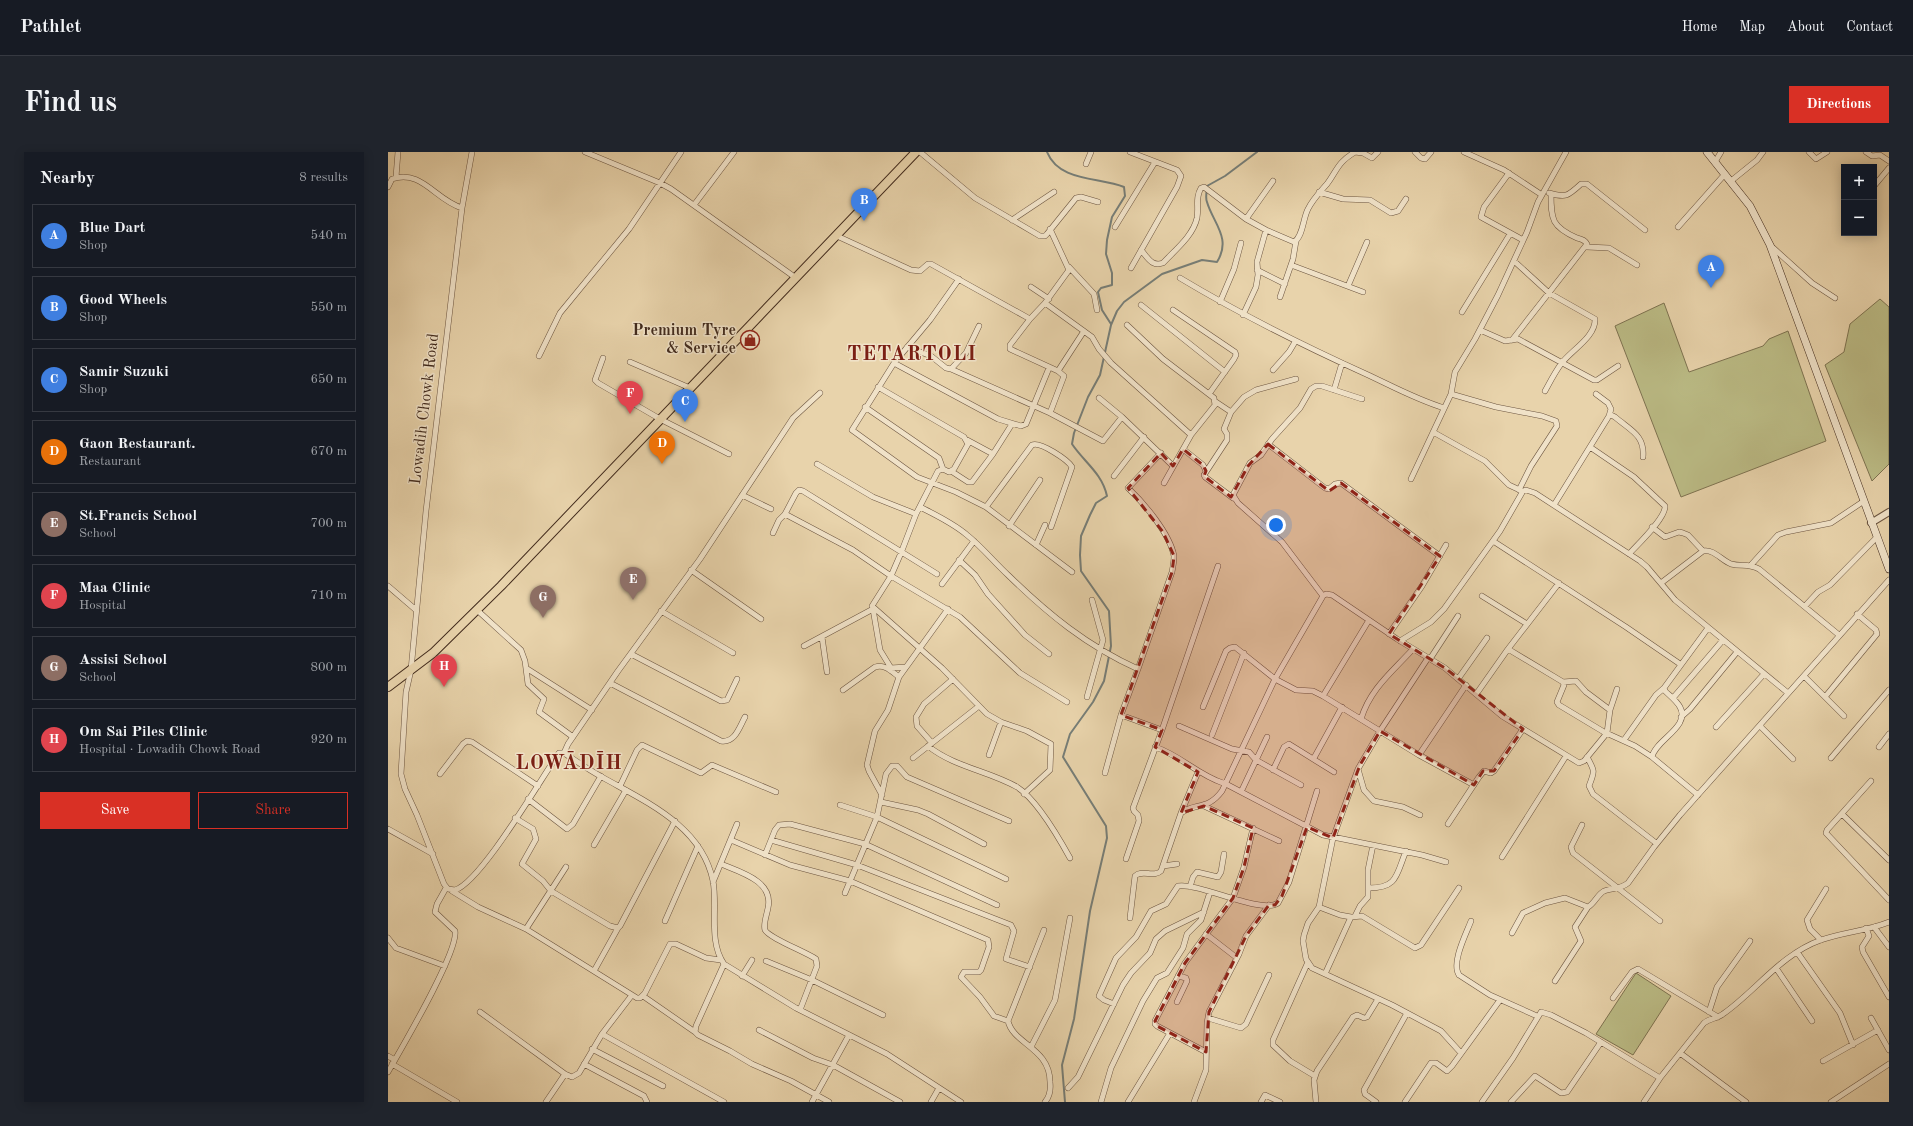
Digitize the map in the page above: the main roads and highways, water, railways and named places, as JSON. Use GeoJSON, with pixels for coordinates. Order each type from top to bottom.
{"type":"FeatureCollection","features":[{"type":"Feature","properties":{"kind":"main road"},"geometry":{"type":"LineString","coordinates":[[388,687],[433,653],[478,610],[916,152]]}},
{"type":"Feature","properties":{"kind":"main road"},"geometry":{"type":"LineString","coordinates":[[1707,152],[1731,181],[1758,219],[1770,245],[1889,569]]}},
{"type":"Feature","properties":{"kind":"waterway"},"geometry":{"type":"LineString","coordinates":[[1047,152],[1053,162],[1070,174],[1124,187],[1125,196],[1112,217],[1107,240],[1106,254],[1112,273],[1112,285],[1101,288],[1098,292],[1102,310],[1111,324]]}},
{"type":"Feature","properties":{"kind":"waterway"},"geometry":{"type":"LineString","coordinates":[[1065,1102],[1062,1065],[1074,1019],[1090,911],[1107,838],[1106,826],[1063,757],[1070,734],[1093,702],[1104,681],[1111,646],[1109,611],[1081,571],[1080,555],[1081,536],[1090,515],[1096,503],[1107,496],[1105,488],[1097,474],[1072,444],[1074,433],[1088,397],[1100,375],[1111,325],[1117,311],[1124,302],[1162,274],[1202,260],[1217,262],[1223,245],[1220,231],[1206,200],[1207,186],[1225,176],[1257,152]]}},
{"type":"Feature","properties":{"kind":"place","name":"Good Wheels"},"geometry":{"type":"Point","coordinates":[864,221]}},
{"type":"Feature","properties":{"kind":"place","name":"Blue Dart"},"geometry":{"type":"Point","coordinates":[1711,288]}},
{"type":"Feature","properties":{"kind":"place","name":"Premium Tyre & Service"},"geometry":{"type":"Point","coordinates":[750,340]}},
{"type":"Feature","properties":{"kind":"place","name":"Maa Clinic"},"geometry":{"type":"Point","coordinates":[630,414]}},
{"type":"Feature","properties":{"kind":"place","name":"Samir Suzuki"},"geometry":{"type":"Point","coordinates":[685,422]}},
{"type":"Feature","properties":{"kind":"place","name":"Gaon Restaurant."},"geometry":{"type":"Point","coordinates":[662,464]}},
{"type":"Feature","properties":{"kind":"place","name":"St.Francis School"},"geometry":{"type":"Point","coordinates":[633,600]}},
{"type":"Feature","properties":{"kind":"place","name":"Assisi School"},"geometry":{"type":"Point","coordinates":[543,618]}},
{"type":"Feature","properties":{"kind":"place","name":"Om Sai Piles Clinic"},"geometry":{"type":"Point","coordinates":[444,687]}},
{"type":"Feature","properties":{"kind":"district","name":"TETARTOLI"},"geometry":{"type":"Point","coordinates":[912,355]}},
{"type":"Feature","properties":{"kind":"district","name":"LOWĀDĪH"},"geometry":{"type":"Point","coordinates":[569,764]}}]}
